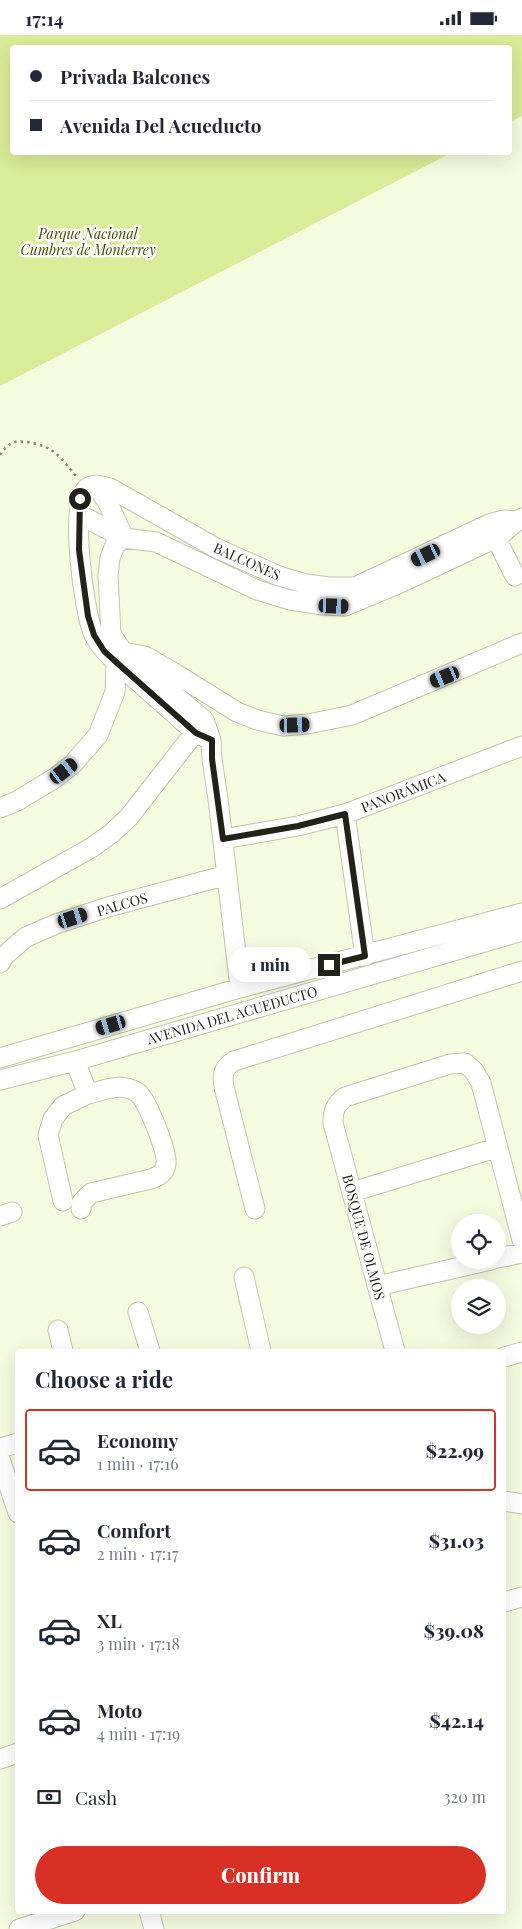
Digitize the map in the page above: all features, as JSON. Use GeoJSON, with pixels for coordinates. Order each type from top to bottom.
{"type":"FeatureCollection","features":[{"type":"Feature","properties":{"kind":"street"},"geometry":{"type":"LineString","coordinates":[[0,808],[17,801],[55,778],[73,764],[98,735],[115,692],[119,657],[111,634],[108,576],[115,545],[124,538],[107,501],[91,486],[80,499],[79,514],[79,550],[88,616],[94,635],[104,651],[119,657],[204,731],[212,759],[240,988]]}},
{"type":"Feature","properties":{"kind":"street","name":"BALCONES"},"geometry":{"type":"LineString","coordinates":[[91,486],[110,488],[216,548],[279,576],[306,584],[329,587],[355,587],[489,524],[519,519]]}},
{"type":"Feature","properties":{"kind":"street","name":"BALCONES"},"geometry":{"type":"LineString","coordinates":[[79,514],[124,538],[156,542],[257,590],[290,601],[346,606],[396,585],[496,538],[507,531],[519,519]]}},
{"type":"Feature","properties":{"kind":"street"},"geometry":{"type":"LineString","coordinates":[[496,538],[515,576]]}},
{"type":"Feature","properties":{"kind":"street"},"geometry":{"type":"LineString","coordinates":[[119,657],[144,657],[176,674],[237,712],[257,720],[283,726],[308,725],[352,715],[522,643]]}},
{"type":"Feature","properties":{"kind":"street"},"geometry":{"type":"LineString","coordinates":[[0,899],[91,848],[112,833],[129,817],[204,731]]}},
{"type":"Feature","properties":{"kind":"street","name":"PANORÁMICA"},"geometry":{"type":"LineString","coordinates":[[223,839],[298,826],[345,814],[522,745]]}},
{"type":"Feature","properties":{"kind":"street"},"geometry":{"type":"LineString","coordinates":[[345,814],[365,956]]}},
{"type":"Feature","properties":{"kind":"street","name":"PALCOS"},"geometry":{"type":"LineString","coordinates":[[0,963],[4,956],[26,937],[56,924],[108,907],[227,875]]}},
{"type":"Feature","properties":{"kind":"street","name":"AVENIDA DEL ACUEDUCTO"},"geometry":{"type":"LineString","coordinates":[[0,1058],[240,988],[522,913]]}},
{"type":"Feature","properties":{"kind":"street","name":"AVENIDA DEL ACUEDUCTO"},"geometry":{"type":"LineString","coordinates":[[0,1081],[522,931]]}},
{"type":"Feature","properties":{"kind":"street"},"geometry":{"type":"LineString","coordinates":[[255,1209],[224,1087],[222,1075],[226,1067],[244,1058],[522,971]]}},
{"type":"Feature","properties":{"kind":"street"},"geometry":{"type":"LineString","coordinates":[[75,1061],[88,1094]]}},
{"type":"Feature","properties":{"kind":"street","name":"BOSQUE DE OLMOS"},"geometry":{"type":"LineString","coordinates":[[394,1349],[333,1123],[333,1113],[336,1104],[345,1097],[450,1064],[465,1063],[474,1071],[481,1083],[496,1148]]}},
{"type":"Feature","properties":{"kind":"street"},"geometry":{"type":"LineString","coordinates":[[63,1201],[48,1135],[53,1119],[63,1106],[88,1094],[120,1086],[132,1089],[140,1094],[161,1139],[166,1156],[166,1165],[160,1175],[151,1179],[91,1193],[82,1203],[81,1209]]}},
{"type":"Feature","properties":{"kind":"street"},"geometry":{"type":"LineString","coordinates":[[352,1192],[496,1148],[522,1240]]}},
{"type":"Feature","properties":{"kind":"street"},"geometry":{"type":"LineString","coordinates":[[506,1257],[522,1253]]}},
{"type":"Feature","properties":{"kind":"street"},"geometry":{"type":"LineString","coordinates":[[377,1286],[452,1269]]}},
{"type":"Feature","properties":{"kind":"street"},"geometry":{"type":"LineString","coordinates":[[244,1277],[261,1349]]}},
{"type":"Feature","properties":{"kind":"street"},"geometry":{"type":"LineString","coordinates":[[138,1312],[149,1349]]}},
{"type":"Feature","properties":{"kind":"street"},"geometry":{"type":"LineString","coordinates":[[58,1330],[63,1349]]}},
{"type":"Feature","properties":{"kind":"street"},"geometry":{"type":"LineString","coordinates":[[506,1356],[522,1352]]}},
{"type":"Feature","properties":{"kind":"street"},"geometry":{"type":"LineString","coordinates":[[0,1448],[15,1444]]}},
{"type":"Feature","properties":{"kind":"street"},"geometry":{"type":"LineString","coordinates":[[0,1459],[15,1506]]}},
{"type":"Feature","properties":{"kind":"street"},"geometry":{"type":"LineString","coordinates":[[506,1501],[522,1504]]}},
{"type":"Feature","properties":{"kind":"street"},"geometry":{"type":"LineString","coordinates":[[0,1516],[15,1512]]}},
{"type":"Feature","properties":{"kind":"street"},"geometry":{"type":"LineString","coordinates":[[506,1601],[522,1597]]}},
{"type":"Feature","properties":{"kind":"street"},"geometry":{"type":"LineString","coordinates":[[0,1759],[15,1754]]}},
{"type":"Feature","properties":{"kind":"street"},"geometry":{"type":"LineString","coordinates":[[19,1929],[66,1914]]}},
{"type":"Feature","properties":{"kind":"street"},"geometry":{"type":"LineString","coordinates":[[150,1914],[154,1929]]}},
{"type":"Feature","properties":{"kind":"path"},"geometry":{"type":"LineString","coordinates":[[0,455],[6,447],[15,442],[25,442],[45,447],[54,452],[91,486]]}},
{"type":"Feature","properties":{"kind":"green space","name":"Parque Nacional Cumbres de Monterrey"},"geometry":{"type":"Polygon","coordinates":[[[0,35],[522,35],[522,116],[512,121],[512,45],[10,45],[10,155],[447,155],[0,386],[0,35]]]}},
{"type":"Feature","properties":{"kind":"route"},"geometry":{"type":"LineString","coordinates":[[80,499],[79,550],[88,616],[94,635],[104,651],[116,662],[196,733],[212,740],[212,759],[223,839],[298,826],[345,814],[365,956],[329,965]]}}]}
